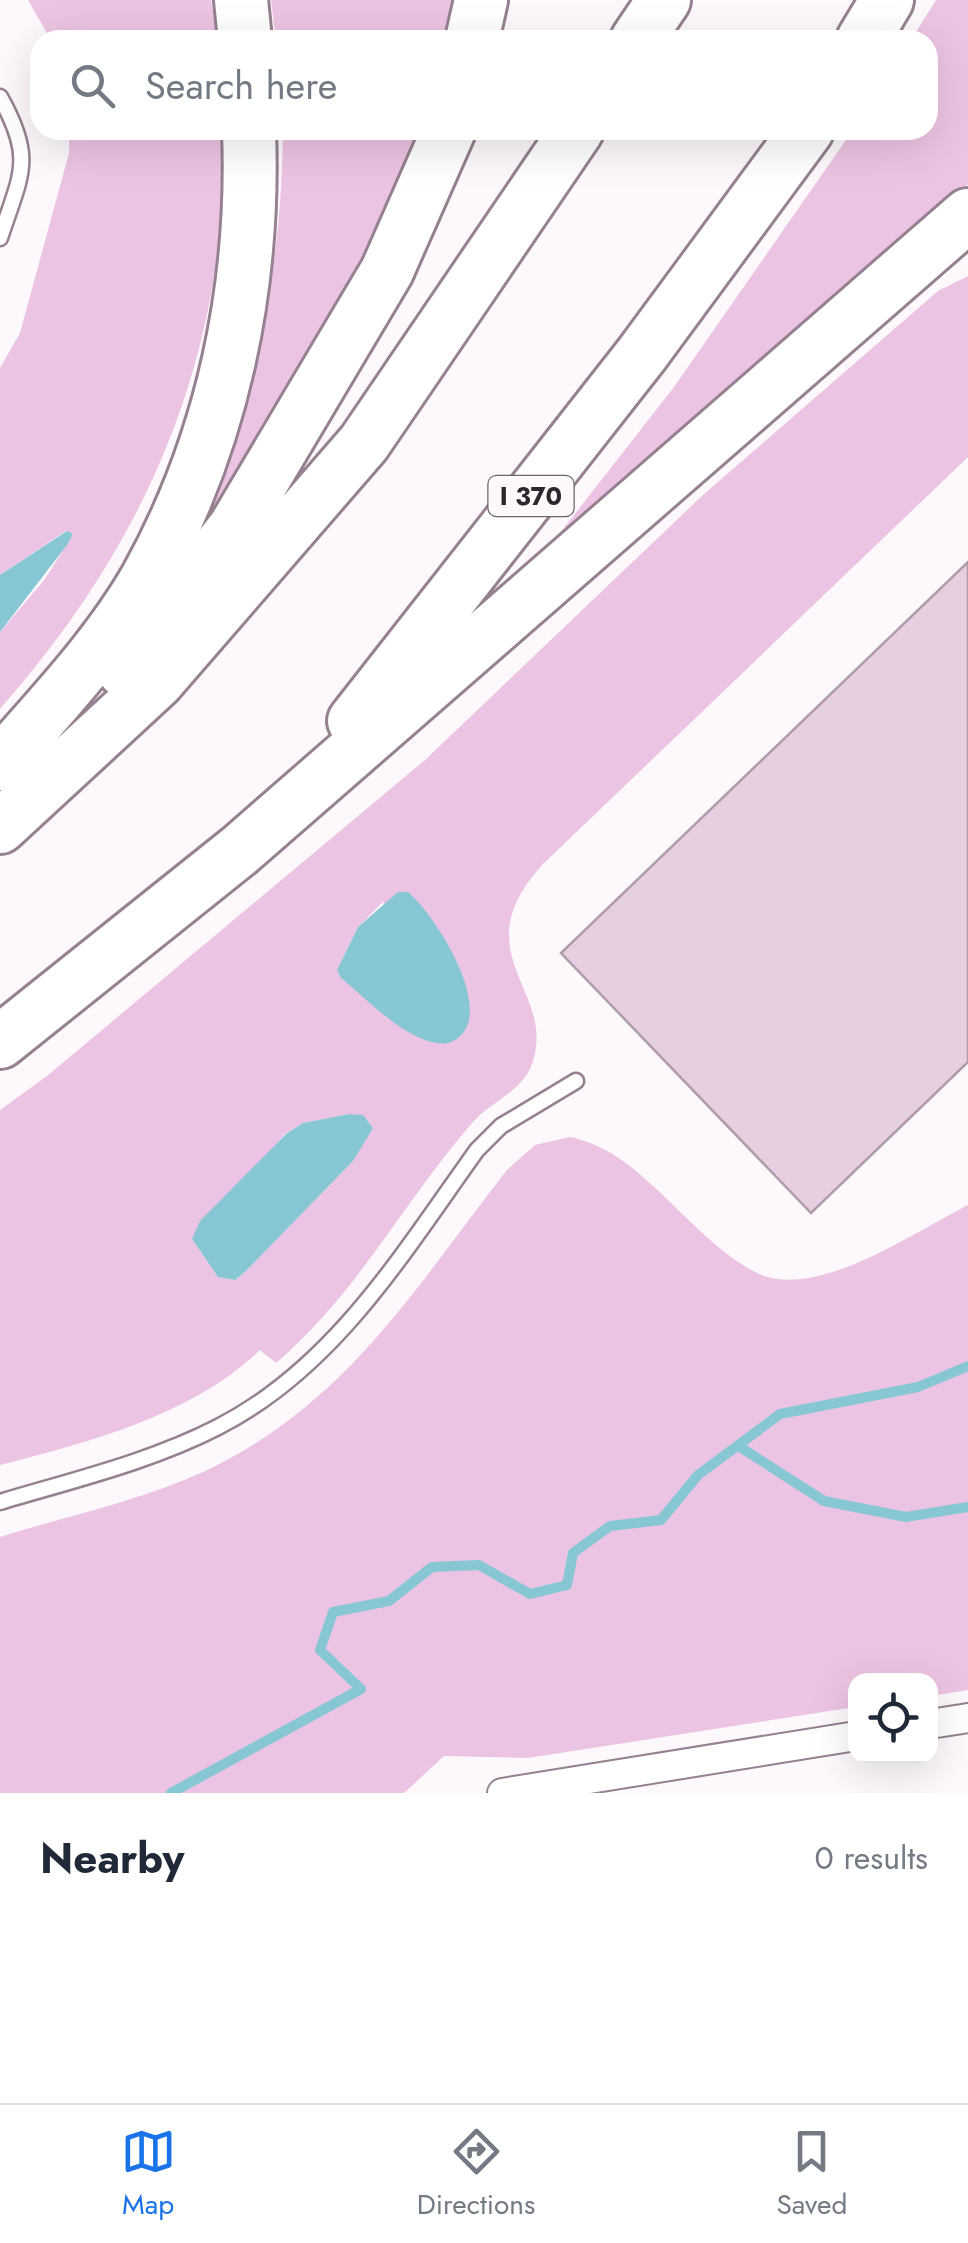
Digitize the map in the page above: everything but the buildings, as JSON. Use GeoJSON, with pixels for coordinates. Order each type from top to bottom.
{"type":"FeatureCollection","features":[{"type":"Feature","properties":{"kind":"highway"},"geometry":{"type":"LineString","coordinates":[[241,0],[244,30]]}},
{"type":"Feature","properties":{"kind":"highway"},"geometry":{"type":"LineString","coordinates":[[474,30],[480,0]]}},
{"type":"Feature","properties":{"kind":"highway"},"geometry":{"type":"LineString","coordinates":[[644,30],[664,0]]}},
{"type":"Feature","properties":{"kind":"highway"},"geometry":{"type":"LineString","coordinates":[[869,30],[887,0]]}},
{"type":"Feature","properties":{"kind":"highway"},"geometry":{"type":"LineString","coordinates":[[0,764],[70,686],[146,580],[202,465],[234,346],[252,200],[249,140]]}},
{"type":"Feature","properties":{"kind":"highway"},"geometry":{"type":"LineString","coordinates":[[0,799],[126,668],[236,526],[387,272],[445,140]]}},
{"type":"Feature","properties":{"kind":"highway"},"geometry":{"type":"LineString","coordinates":[[0,827],[157,682],[364,443],[570,140]]}},
{"type":"Feature","properties":{"kind":"highway","name":"I 370"},"geometry":{"type":"LineString","coordinates":[[0,1042],[240,850],[359,714],[642,354],[800,140]]}},
{"type":"Feature","properties":{"kind":"highway"},"geometry":{"type":"LineString","coordinates":[[240,850],[968,215]]}},
{"type":"Feature","properties":{"kind":"street"},"geometry":{"type":"LineString","coordinates":[[938,1723],[968,1718]]}},
{"type":"Feature","properties":{"kind":"street"},"geometry":{"type":"LineString","coordinates":[[502,1793],[848,1737]]}},
{"type":"Feature","properties":{"kind":"lane"},"geometry":{"type":"LineString","coordinates":[[0,97],[20,137],[23,163],[0,238]]}},
{"type":"Feature","properties":{"kind":"lane"},"geometry":{"type":"LineString","coordinates":[[0,1502],[159,1453],[218,1427],[267,1398],[340,1334],[477,1150],[501,1126],[576,1081]]}},
{"type":"Feature","properties":{"kind":"shaded area"},"geometry":{"type":"Polygon","coordinates":[[[28,0],[211,0],[216,30],[45,30],[28,0]]]}},
{"type":"Feature","properties":{"kind":"shaded area"},"geometry":{"type":"Polygon","coordinates":[[[271,0],[463,0],[458,30],[275,30],[271,0]]]}},
{"type":"Feature","properties":{"kind":"shaded area"},"geometry":{"type":"Polygon","coordinates":[[[936,0],[968,0],[968,184],[554,552],[549,547],[674,387],[846,140],[938,140],[938,30],[917,30],[936,0]]]}},
{"type":"Feature","properties":{"kind":"shaded area"},"geometry":{"type":"Polygon","coordinates":[[[69,140],[225,140],[222,213],[211,293],[194,369],[169,441],[137,511],[98,579],[0,709],[0,632],[45,579],[73,534],[66,531],[0,575],[0,368],[20,333],[69,153],[69,140]]]}},
{"type":"Feature","properties":{"kind":"shaded area"},"geometry":{"type":"Polygon","coordinates":[[[283,140],[426,140],[400,212],[211,528],[188,544],[230,439],[259,342],[281,188],[283,140]]]}},
{"type":"Feature","properties":{"kind":"shaded area"},"geometry":{"type":"Polygon","coordinates":[[[968,276],[968,457],[542,865],[519,896],[510,924],[510,948],[533,1014],[537,1038],[532,1064],[521,1082],[473,1122],[356,1277],[276,1363],[260,1350],[233,1373],[172,1409],[104,1436],[0,1465],[0,1110],[47,1076],[425,760],[704,494],[938,291],[968,276]],[[384,901],[358,927],[337,970],[377,1008],[384,901]],[[349,1114],[303,1123],[286,1133],[192,1239],[218,1277],[235,1280],[246,1271],[353,1161],[349,1114]]]}},
{"type":"Feature","properties":{"kind":"shaded area"},"geometry":{"type":"Polygon","coordinates":[[[570,1137],[598,1146],[644,1178],[731,1256],[755,1272],[779,1279],[834,1272],[968,1205],[968,1690],[938,1695],[938,1673],[848,1673],[848,1708],[528,1758],[444,1756],[404,1793],[0,1793],[0,1537],[103,1508],[203,1472],[254,1444],[298,1413],[374,1340],[507,1170],[535,1145],[570,1137]]]}},
{"type":"Feature","properties":{"kind":"water"},"geometry":{"type":"Polygon","coordinates":[[[67,531],[73,534],[67,545],[0,632],[0,575],[67,531]]]}},
{"type":"Feature","properties":{"kind":"water"},"geometry":{"type":"Polygon","coordinates":[[[398,892],[408,892],[432,919],[464,980],[469,1018],[463,1033],[451,1042],[440,1044],[410,1033],[341,978],[337,970],[358,927],[398,892]]]}},
{"type":"Feature","properties":{"kind":"water"},"geometry":{"type":"Polygon","coordinates":[[[363,1115],[373,1128],[353,1161],[246,1271],[235,1280],[218,1277],[192,1239],[200,1221],[287,1133],[303,1123],[363,1115]]]}},
{"type":"Feature","properties":{"kind":"waterway"},"geometry":{"type":"LineString","coordinates":[[171,1793],[361,1689],[320,1650],[333,1612],[389,1601],[432,1567],[479,1565],[530,1594],[567,1585],[573,1553],[610,1526],[661,1520],[698,1475],[780,1414],[918,1387],[968,1366]]}},
{"type":"Feature","properties":{"kind":"waterway"},"geometry":{"type":"LineString","coordinates":[[740,1447],[824,1501],[906,1517],[968,1507]]}}]}
